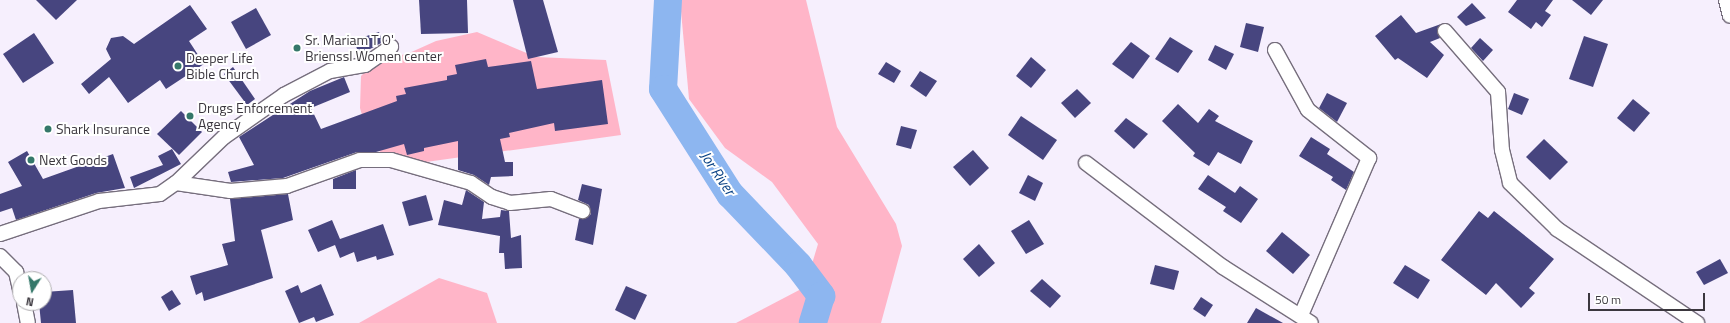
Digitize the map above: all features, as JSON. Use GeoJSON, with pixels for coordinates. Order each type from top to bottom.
{"type":"FeatureCollection","features":[{"type":"Feature","properties":{"kind":"street"},"geometry":{"type":"LineString","coordinates":[[1726,0],[1730,16]]}},
{"type":"Feature","properties":{"kind":"street"},"geometry":{"type":"LineString","coordinates":[[1445,31],[1498,92],[1502,150],[1510,183],[1557,229],[1697,323]]}},
{"type":"Feature","properties":{"kind":"street"},"geometry":{"type":"LineString","coordinates":[[0,234],[99,200],[160,194],[176,183],[224,137],[284,94],[330,71],[365,65],[390,47]]}},
{"type":"Feature","properties":{"kind":"street"},"geometry":{"type":"LineString","coordinates":[[1086,163],[1223,267],[1306,319],[1369,158],[1308,110],[1275,50]]}},
{"type":"Feature","properties":{"kind":"street"},"geometry":{"type":"LineString","coordinates":[[176,183],[230,191],[287,186],[360,160],[391,160],[471,183],[492,197],[510,203],[552,199],[583,211]]}},
{"type":"Feature","properties":{"kind":"street"},"geometry":{"type":"LineString","coordinates":[[0,256],[15,271]]}},
{"type":"Feature","properties":{"kind":"street"},"geometry":{"type":"LineString","coordinates":[[26,311],[28,323]]}},
{"type":"Feature","properties":{"kind":"shaded area"},"geometry":{"type":"Polygon","coordinates":[[[680,0],[806,0],[837,127],[896,224],[902,246],[881,323],[736,323],[805,287],[818,244],[772,182],[725,148],[689,99],[680,0]]]}},
{"type":"Feature","properties":{"kind":"shaded area"},"geometry":{"type":"Polygon","coordinates":[[[477,32],[536,57],[606,60],[621,135],[426,162],[391,160],[370,144],[360,108],[361,76],[378,59],[407,54],[436,41],[477,32]]]}},
{"type":"Feature","properties":{"kind":"shaded area"},"geometry":{"type":"Polygon","coordinates":[[[439,278],[487,293],[497,323],[359,323],[439,278]]]}},
{"type":"Feature","properties":{"kind":"building"},"geometry":{"type":"Polygon","coordinates":[[[36,0],[77,0],[56,20],[36,0]]]}},
{"type":"Feature","properties":{"kind":"building"},"geometry":{"type":"Polygon","coordinates":[[[419,0],[467,0],[468,33],[421,34],[419,0]]]}},
{"type":"Feature","properties":{"kind":"building"},"geometry":{"type":"Polygon","coordinates":[[[513,0],[543,0],[558,52],[528,59],[513,0]]]}},
{"type":"Feature","properties":{"kind":"building"},"geometry":{"type":"Polygon","coordinates":[[[1517,0],[1553,0],[1545,11],[1551,15],[1542,27],[1536,22],[1531,29],[1508,12],[1517,0]]]}},
{"type":"Feature","properties":{"kind":"building"},"geometry":{"type":"Polygon","coordinates":[[[1572,0],[1603,0],[1591,15],[1572,0]]]}},
{"type":"Feature","properties":{"kind":"building"},"geometry":{"type":"Polygon","coordinates":[[[1472,3],[1486,18],[1466,26],[1457,17],[1472,3]]]}},
{"type":"Feature","properties":{"kind":"building"},"geometry":{"type":"Polygon","coordinates":[[[190,5],[207,29],[189,41],[204,64],[166,89],[160,80],[128,103],[109,77],[89,94],[81,84],[111,59],[106,49],[111,38],[123,36],[134,44],[190,5]]]}},
{"type":"Feature","properties":{"kind":"building"},"geometry":{"type":"Polygon","coordinates":[[[256,8],[271,35],[246,49],[231,22],[256,8]]]}},
{"type":"Feature","properties":{"kind":"building"},"geometry":{"type":"Polygon","coordinates":[[[1401,15],[1416,33],[1441,24],[1437,29],[1440,38],[1430,42],[1444,55],[1427,78],[1398,58],[1395,60],[1375,36],[1401,15]]]}},
{"type":"Feature","properties":{"kind":"building"},"geometry":{"type":"Polygon","coordinates":[[[1246,23],[1264,27],[1258,52],[1240,47],[1246,23]]]}},
{"type":"Feature","properties":{"kind":"building"},"geometry":{"type":"Polygon","coordinates":[[[379,32],[383,42],[359,55],[354,40],[379,32]]]}},
{"type":"Feature","properties":{"kind":"building"},"geometry":{"type":"Polygon","coordinates":[[[34,33],[54,63],[23,83],[3,54],[34,33]]]}},
{"type":"Feature","properties":{"kind":"building"},"geometry":{"type":"Polygon","coordinates":[[[1584,36],[1608,44],[1593,87],[1569,79],[1584,36]]]}},
{"type":"Feature","properties":{"kind":"building"},"geometry":{"type":"Polygon","coordinates":[[[1170,37],[1193,51],[1178,73],[1155,59],[1170,37]]]}},
{"type":"Feature","properties":{"kind":"building"},"geometry":{"type":"Polygon","coordinates":[[[1480,38],[1493,50],[1483,61],[1471,48],[1480,38]]]}},
{"type":"Feature","properties":{"kind":"building"},"geometry":{"type":"Polygon","coordinates":[[[1131,42],[1150,56],[1133,79],[1112,64],[1131,42]]]}},
{"type":"Feature","properties":{"kind":"building"},"geometry":{"type":"Polygon","coordinates":[[[1215,45],[1234,54],[1226,70],[1208,60],[1215,45]]]}},
{"type":"Feature","properties":{"kind":"building"},"geometry":{"type":"Polygon","coordinates":[[[1031,57],[1046,70],[1031,88],[1016,76],[1031,57]]]}},
{"type":"Feature","properties":{"kind":"building"},"geometry":{"type":"Polygon","coordinates":[[[486,59],[488,67],[531,61],[537,89],[602,80],[608,124],[555,131],[554,123],[509,133],[510,137],[500,139],[505,162],[513,162],[513,176],[491,177],[489,185],[474,175],[458,170],[458,141],[424,148],[424,151],[407,155],[404,144],[376,152],[357,152],[283,178],[231,182],[228,172],[254,165],[239,137],[310,91],[344,77],[350,92],[311,108],[321,129],[397,101],[396,96],[406,94],[404,88],[447,80],[447,76],[457,74],[455,65],[486,59]]]}},
{"type":"Feature","properties":{"kind":"building"},"geometry":{"type":"Polygon","coordinates":[[[886,62],[901,71],[894,83],[878,74],[886,62]]]}},
{"type":"Feature","properties":{"kind":"building"},"geometry":{"type":"Polygon","coordinates":[[[233,67],[255,99],[247,105],[224,74],[233,67]]]}},
{"type":"Feature","properties":{"kind":"building"},"geometry":{"type":"Polygon","coordinates":[[[920,71],[937,81],[926,97],[910,86],[920,71]]]}},
{"type":"Feature","properties":{"kind":"building"},"geometry":{"type":"Polygon","coordinates":[[[1077,89],[1091,103],[1075,118],[1061,103],[1077,89]]]}},
{"type":"Feature","properties":{"kind":"building"},"geometry":{"type":"Polygon","coordinates":[[[1327,93],[1347,103],[1337,122],[1319,108],[1327,93]]]}},
{"type":"Feature","properties":{"kind":"building"},"geometry":{"type":"Polygon","coordinates":[[[1514,93],[1529,99],[1522,115],[1508,109],[1514,93]]]}},
{"type":"Feature","properties":{"kind":"building"},"geometry":{"type":"Polygon","coordinates":[[[1633,99],[1650,113],[1634,132],[1617,118],[1633,99]]]}},
{"type":"Feature","properties":{"kind":"building"},"geometry":{"type":"Polygon","coordinates":[[[1178,104],[1198,123],[1209,109],[1219,116],[1215,121],[1253,141],[1241,164],[1218,152],[1209,166],[1193,156],[1195,153],[1162,121],[1178,104]]]}},
{"type":"Feature","properties":{"kind":"building"},"geometry":{"type":"Polygon","coordinates":[[[181,111],[202,132],[179,155],[157,134],[181,111]]]}},
{"type":"Feature","properties":{"kind":"building"},"geometry":{"type":"Polygon","coordinates":[[[1021,116],[1057,140],[1043,160],[1008,135],[1021,116]]]}},
{"type":"Feature","properties":{"kind":"building"},"geometry":{"type":"Polygon","coordinates":[[[1126,118],[1148,134],[1134,149],[1114,131],[1126,118]]]}},
{"type":"Feature","properties":{"kind":"building"},"geometry":{"type":"Polygon","coordinates":[[[901,126],[917,130],[911,149],[896,145],[901,126]]]}},
{"type":"Feature","properties":{"kind":"building"},"geometry":{"type":"Polygon","coordinates":[[[1311,137],[1330,149],[1327,154],[1354,172],[1346,190],[1331,180],[1333,177],[1299,156],[1311,137]]]}},
{"type":"Feature","properties":{"kind":"building"},"geometry":{"type":"Polygon","coordinates":[[[1544,139],[1568,162],[1550,180],[1526,157],[1544,139]]]}},
{"type":"Feature","properties":{"kind":"building"},"geometry":{"type":"Polygon","coordinates":[[[172,149],[181,164],[134,188],[130,177],[163,165],[158,156],[172,149]]]}},
{"type":"Feature","properties":{"kind":"building"},"geometry":{"type":"Polygon","coordinates":[[[973,150],[989,168],[970,186],[953,167],[973,150]]]}},
{"type":"Feature","properties":{"kind":"building"},"geometry":{"type":"Polygon","coordinates":[[[27,151],[43,179],[113,154],[125,188],[96,193],[16,220],[12,208],[0,212],[0,194],[22,186],[8,162],[27,151]]]}},
{"type":"Feature","properties":{"kind":"building"},"geometry":{"type":"Polygon","coordinates":[[[356,170],[356,189],[333,189],[333,179],[356,170]]]}},
{"type":"Feature","properties":{"kind":"building"},"geometry":{"type":"Polygon","coordinates":[[[1028,175],[1043,183],[1035,201],[1019,193],[1028,175]]]}},
{"type":"Feature","properties":{"kind":"building"},"geometry":{"type":"Polygon","coordinates":[[[1208,175],[1235,193],[1240,186],[1258,199],[1241,223],[1223,211],[1226,207],[1198,189],[1208,175]]]}},
{"type":"Feature","properties":{"kind":"building"},"geometry":{"type":"Polygon","coordinates":[[[582,184],[602,189],[593,245],[575,240],[579,219],[585,219],[591,214],[589,205],[578,200],[582,184]]]}},
{"type":"Feature","properties":{"kind":"building"},"geometry":{"type":"Polygon","coordinates":[[[466,190],[484,202],[482,219],[500,217],[501,210],[509,211],[511,238],[521,235],[522,268],[505,269],[504,253],[499,253],[500,236],[438,225],[444,200],[462,205],[466,190]]]}},
{"type":"Feature","properties":{"kind":"building"},"geometry":{"type":"Polygon","coordinates":[[[288,194],[293,220],[261,230],[273,278],[204,301],[202,292],[196,295],[190,276],[228,265],[222,244],[235,241],[230,199],[288,194]]]}},
{"type":"Feature","properties":{"kind":"building"},"geometry":{"type":"Polygon","coordinates":[[[426,195],[433,220],[409,226],[402,202],[426,195]]]}},
{"type":"Feature","properties":{"kind":"building"},"geometry":{"type":"Polygon","coordinates":[[[1479,211],[1488,218],[1494,211],[1554,259],[1529,288],[1535,293],[1521,308],[1496,283],[1486,295],[1441,260],[1479,211]]]}},
{"type":"Feature","properties":{"kind":"building"},"geometry":{"type":"Polygon","coordinates":[[[332,220],[340,239],[383,224],[394,255],[377,260],[376,256],[357,262],[354,252],[340,258],[335,245],[318,252],[308,230],[332,220]]]}},
{"type":"Feature","properties":{"kind":"building"},"geometry":{"type":"Polygon","coordinates":[[[1029,220],[1044,244],[1026,254],[1011,231],[1029,220]]]}},
{"type":"Feature","properties":{"kind":"building"},"geometry":{"type":"Polygon","coordinates":[[[1282,232],[1310,255],[1293,274],[1266,251],[1282,232]]]}},
{"type":"Feature","properties":{"kind":"building"},"geometry":{"type":"Polygon","coordinates":[[[979,244],[995,263],[979,277],[963,259],[979,244]]]}},
{"type":"Feature","properties":{"kind":"building"},"geometry":{"type":"Polygon","coordinates":[[[1720,259],[1728,273],[1704,285],[1696,272],[1720,259]]]}},
{"type":"Feature","properties":{"kind":"building"},"geometry":{"type":"Polygon","coordinates":[[[1155,265],[1179,271],[1174,290],[1150,284],[1155,265]]]}},
{"type":"Feature","properties":{"kind":"building"},"geometry":{"type":"Polygon","coordinates":[[[1405,265],[1430,280],[1418,299],[1393,283],[1405,265]]]}},
{"type":"Feature","properties":{"kind":"building"},"geometry":{"type":"Polygon","coordinates":[[[1042,279],[1061,296],[1050,308],[1030,291],[1042,279]]]}},
{"type":"Feature","properties":{"kind":"building"},"geometry":{"type":"Polygon","coordinates":[[[321,284],[334,315],[316,322],[314,317],[299,323],[285,291],[298,285],[301,293],[321,284]]]}},
{"type":"Feature","properties":{"kind":"building"},"geometry":{"type":"Polygon","coordinates":[[[626,286],[647,295],[635,320],[615,310],[626,286]]]}},
{"type":"Feature","properties":{"kind":"building"},"geometry":{"type":"Polygon","coordinates":[[[73,290],[76,323],[41,323],[40,311],[52,311],[52,291],[73,290]]]}},
{"type":"Feature","properties":{"kind":"building"},"geometry":{"type":"Polygon","coordinates":[[[172,290],[181,304],[169,311],[161,297],[172,290]]]}},
{"type":"Feature","properties":{"kind":"building"},"geometry":{"type":"Polygon","coordinates":[[[1201,297],[1213,305],[1205,317],[1193,309],[1201,297]]]}},
{"type":"Feature","properties":{"kind":"building"},"geometry":{"type":"Polygon","coordinates":[[[1256,308],[1283,323],[1247,323],[1256,308]]]}},
{"type":"Feature","properties":{"kind":"waterway","name":"Jor River"},"geometry":{"type":"LineString","coordinates":[[668,0],[663,89],[730,194],[798,265],[821,296],[813,323]]}},
{"type":"Feature","properties":{"kind":"place","name":"Sr. Mariam T O' Brienssl Women center"},"geometry":{"type":"Point","coordinates":[297,48]}},
{"type":"Feature","properties":{"kind":"place","name":"Deeper Life Bible Church"},"geometry":{"type":"Point","coordinates":[178,66]}},
{"type":"Feature","properties":{"kind":"place","name":"Drugs Enforcement Agency"},"geometry":{"type":"Point","coordinates":[190,116]}},
{"type":"Feature","properties":{"kind":"place","name":"Shark Insurance"},"geometry":{"type":"Point","coordinates":[48,129]}},
{"type":"Feature","properties":{"kind":"place","name":"Next Goods"},"geometry":{"type":"Point","coordinates":[31,160]}}]}
